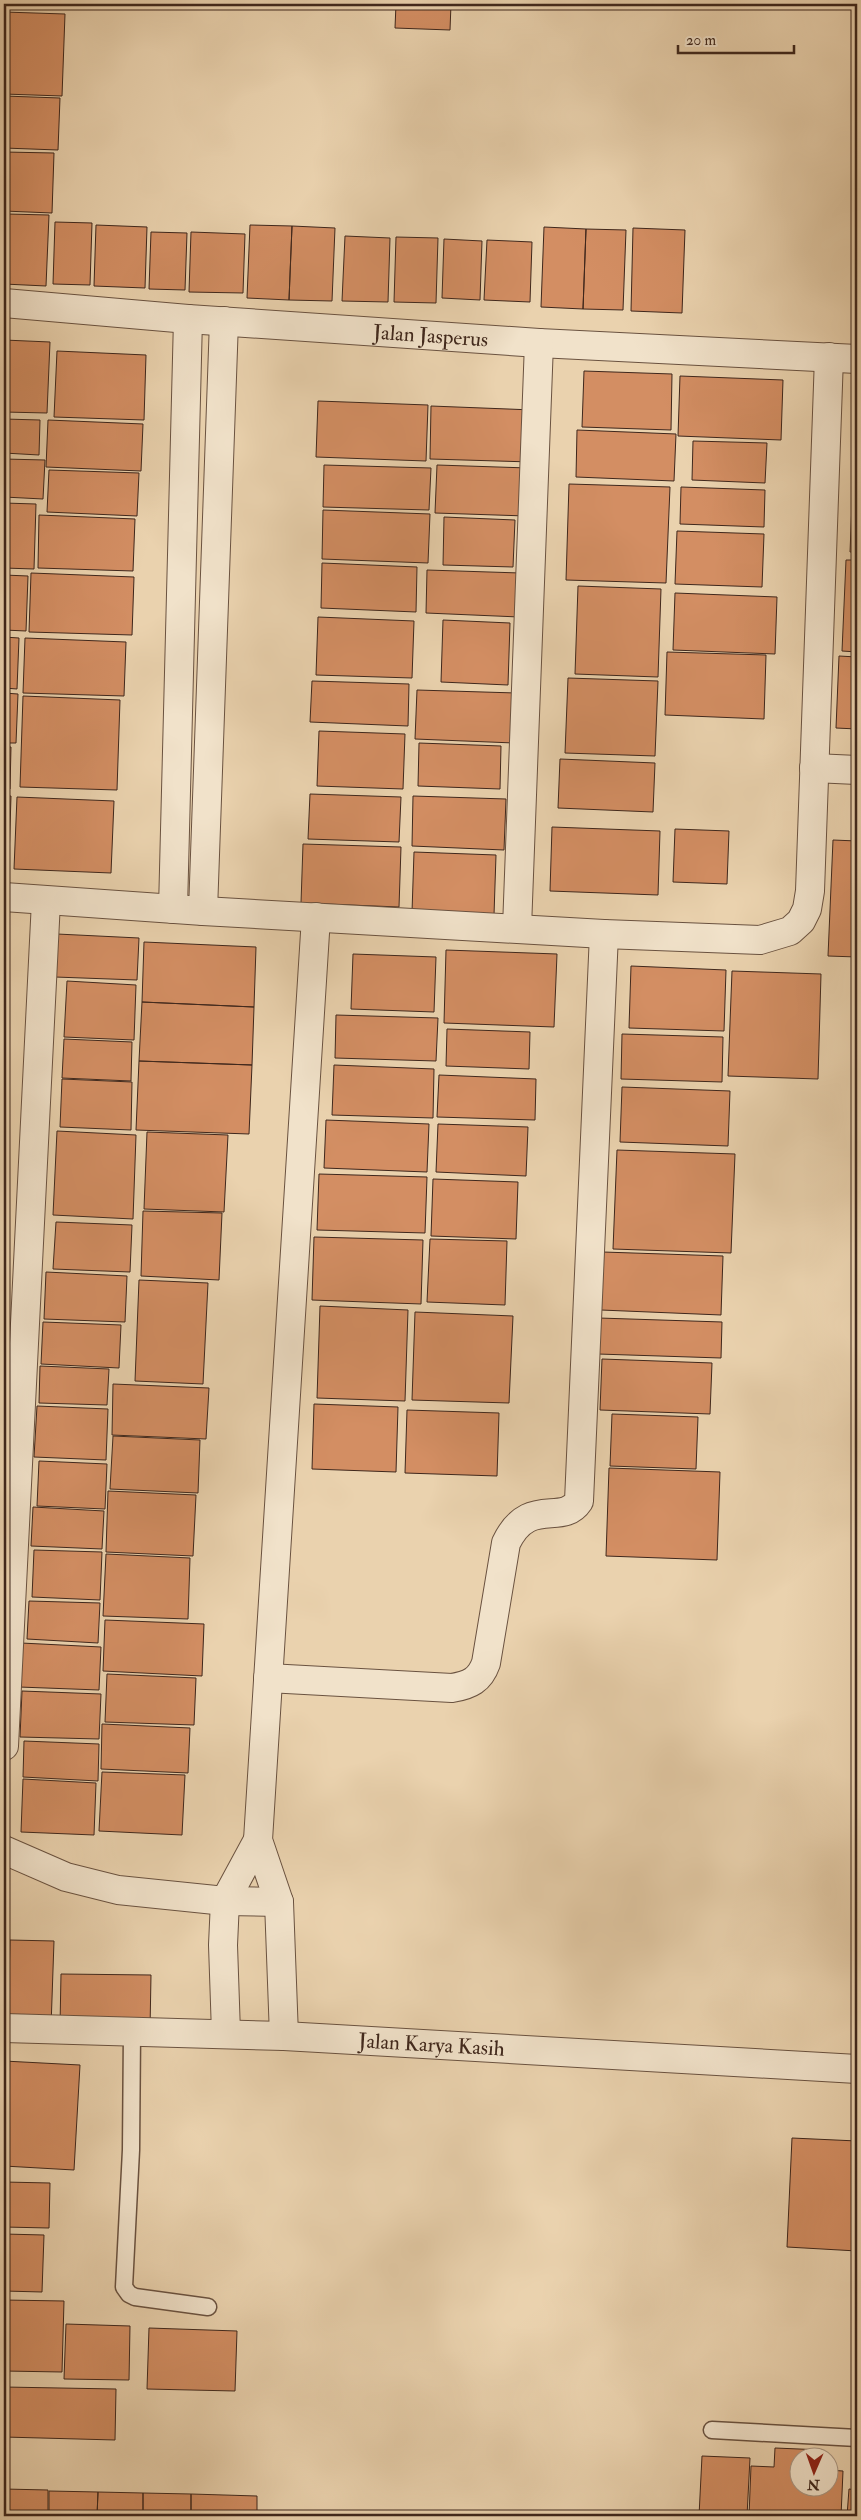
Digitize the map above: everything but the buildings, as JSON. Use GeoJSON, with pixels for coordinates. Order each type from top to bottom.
{"type":"FeatureCollection","features":[{"type":"Feature","properties":{"kind":"street","name":"Jalan Jasperus"},"geometry":{"type":"LineString","coordinates":[[4,302],[188,319],[539,343],[857,359]]}},
{"type":"Feature","properties":{"kind":"street"},"geometry":{"type":"LineString","coordinates":[[173,909],[188,319]]}},
{"type":"Feature","properties":{"kind":"street"},"geometry":{"type":"LineString","coordinates":[[203,911],[224,321]]}},
{"type":"Feature","properties":{"kind":"street"},"geometry":{"type":"LineString","coordinates":[[517,928],[539,343]]}},
{"type":"Feature","properties":{"kind":"street"},"geometry":{"type":"LineString","coordinates":[[4,897],[203,911],[604,934],[760,940],[790,931],[801,921],[809,900],[829,357]]}},
{"type":"Feature","properties":{"kind":"street"},"geometry":{"type":"LineString","coordinates":[[814,768],[857,770]]}},
{"type":"Feature","properties":{"kind":"street"},"geometry":{"type":"LineString","coordinates":[[4,1746],[46,901]]}},
{"type":"Feature","properties":{"kind":"street"},"geometry":{"type":"LineString","coordinates":[[284,2036],[279,1902],[258,1840],[316,917]]}},
{"type":"Feature","properties":{"kind":"street"},"geometry":{"type":"LineString","coordinates":[[268,1678],[452,1688],[475,1681],[482,1674],[486,1663],[506,1543],[512,1532],[526,1518],[539,1514],[566,1512],[574,1508],[579,1501],[604,934]]}},
{"type":"Feature","properties":{"kind":"street"},"geometry":{"type":"LineString","coordinates":[[226,2034],[225,1900],[258,1840]]}},
{"type":"Feature","properties":{"kind":"street"},"geometry":{"type":"LineString","coordinates":[[4,1850],[66,1877],[91,1885],[148,1894],[279,1902]]}},
{"type":"Feature","properties":{"kind":"street","name":"Jalan Karya Kasih"},"geometry":{"type":"LineString","coordinates":[[4,2028],[284,2036],[857,2069]]}},
{"type":"Feature","properties":{"kind":"lane"},"geometry":{"type":"LineString","coordinates":[[132,2032],[131,2150],[124,2287],[129,2294],[135,2297],[208,2307]]}},
{"type":"Feature","properties":{"kind":"lane"},"geometry":{"type":"LineString","coordinates":[[712,2430],[857,2438]]}}]}
